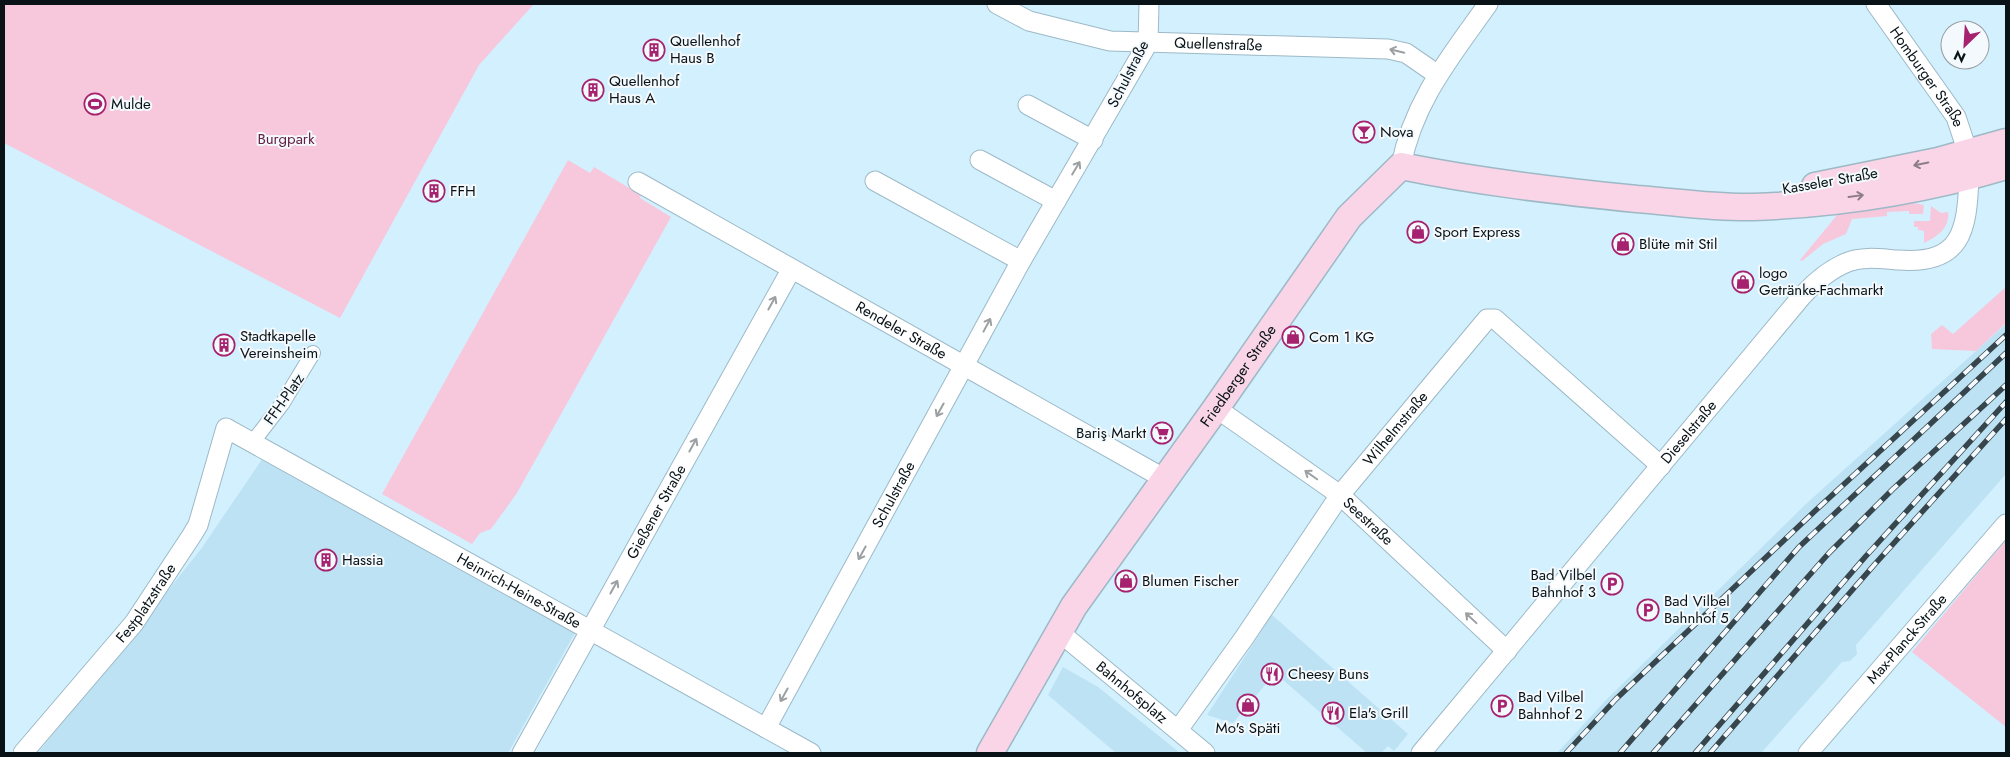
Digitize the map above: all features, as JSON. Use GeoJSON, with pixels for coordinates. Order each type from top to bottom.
{"type":"FeatureCollection","features":[{"type":"Feature","properties":{"kind":"main road","name":"Kasseler Straße"},"geometry":{"type":"LineString","coordinates":[[1401,166],[1474,181],[1547,191],[1722,207],[1787,205],[1882,193],[1968,165],[2006,142]]}},
{"type":"Feature","properties":{"kind":"main road","name":"Kasseler Straße"},"geometry":{"type":"LineString","coordinates":[[1968,165],[2006,166]]}},
{"type":"Feature","properties":{"kind":"main road","name":"Friedberger Straße"},"geometry":{"type":"LineString","coordinates":[[990,753],[1058,631],[1079,598],[1216,408],[1349,218],[1401,166]]}},
{"type":"Feature","properties":{"kind":"street","name":"Quellenstraße"},"geometry":{"type":"LineString","coordinates":[[997,4],[1015,15],[1048,27],[1110,41],[1393,49],[1406,53],[1438,75]]}},
{"type":"Feature","properties":{"kind":"street","name":"Schulstraße"},"geometry":{"type":"LineString","coordinates":[[766,728],[1021,261],[1148,43],[1149,4]]}},
{"type":"Feature","properties":{"kind":"street"},"geometry":{"type":"LineString","coordinates":[[1401,166],[1406,138],[1427,93],[1488,4]]}},
{"type":"Feature","properties":{"kind":"street","name":"Homburger Straße"},"geometry":{"type":"LineString","coordinates":[[1876,4],[1956,117],[1968,165]]}},
{"type":"Feature","properties":{"kind":"street"},"geometry":{"type":"LineString","coordinates":[[1028,106],[1093,140]]}},
{"type":"Feature","properties":{"kind":"street"},"geometry":{"type":"LineString","coordinates":[[980,160],[1056,201]]}},
{"type":"Feature","properties":{"kind":"street","name":"Dieselstraße"},"geometry":{"type":"LineString","coordinates":[[1421,753],[1802,296],[1821,278],[1850,262],[1872,259],[1931,260],[1942,255],[1952,246],[1966,218],[1968,165]]}},
{"type":"Feature","properties":{"kind":"street"},"geometry":{"type":"LineString","coordinates":[[874,181],[1021,261]]}},
{"type":"Feature","properties":{"kind":"street","name":"Rendeler Straße"},"geometry":{"type":"LineString","coordinates":[[638,182],[963,368],[1165,479]]}},
{"type":"Feature","properties":{"kind":"street","name":"Gießener Straße"},"geometry":{"type":"LineString","coordinates":[[522,753],[791,270]]}},
{"type":"Feature","properties":{"kind":"street","name":"Wilhelmstraße"},"geometry":{"type":"LineString","coordinates":[[1178,730],[1244,638],[1317,525],[1340,495],[1490,318],[1495,319],[1661,466]]}},
{"type":"Feature","properties":{"kind":"street","name":"FFH-Platz"},"geometry":{"type":"LineString","coordinates":[[252,443],[282,404],[313,353]]}},
{"type":"Feature","properties":{"kind":"street","name":"Seestraße"},"geometry":{"type":"LineString","coordinates":[[1216,408],[1340,495],[1507,651]]}},
{"type":"Feature","properties":{"kind":"street","name":"Heinrich-Heine-Straße"},"geometry":{"type":"LineString","coordinates":[[226,428],[811,753]]}},
{"type":"Feature","properties":{"kind":"street","name":"Festplatzstraße"},"geometry":{"type":"LineString","coordinates":[[23,753],[134,623],[192,535],[198,524],[226,428]]}},
{"type":"Feature","properties":{"kind":"street","name":"Max-Planck-Straße"},"geometry":{"type":"LineString","coordinates":[[1808,753],[2006,524]]}},
{"type":"Feature","properties":{"kind":"street","name":"Bahnhofsplatz"},"geometry":{"type":"LineString","coordinates":[[1058,631],[1206,753]]}},
{"type":"Feature","properties":{"kind":"shaded area"},"geometry":{"type":"Polygon","coordinates":[[[2006,324],[2006,474],[1856,645],[1857,654],[1850,661],[1842,662],[1761,753],[1557,753],[1607,699],[1807,503],[2006,324]]]}},
{"type":"Feature","properties":{"kind":"shaded area","name":"Hassia"},"geometry":{"type":"Polygon","coordinates":[[[263,458],[576,631],[508,753],[38,753],[201,549],[263,458]]]}},
{"type":"Feature","properties":{"kind":"shaded area"},"geometry":{"type":"Polygon","coordinates":[[[1272,615],[1408,734],[1394,751],[1388,746],[1381,753],[1367,753],[1275,673],[1233,723],[1207,715],[1272,615]]]}},
{"type":"Feature","properties":{"kind":"shaded area"},"geometry":{"type":"Polygon","coordinates":[[[1063,667],[1098,687],[1180,753],[1116,753],[1048,695],[1063,667]]]}},
{"type":"Feature","properties":{"kind":"green space","name":"Burgpark"},"geometry":{"type":"Polygon","coordinates":[[[4,4],[534,4],[479,65],[340,318],[4,143],[4,4]]]}},
{"type":"Feature","properties":{"kind":"green space"},"geometry":{"type":"Polygon","coordinates":[[[568,160],[590,173],[594,167],[641,195],[640,198],[671,217],[517,493],[491,529],[480,533],[472,544],[382,494],[568,160]]]}},
{"type":"Feature","properties":{"kind":"green space"},"geometry":{"type":"Polygon","coordinates":[[[1913,203],[1924,205],[1923,214],[1909,214],[1909,211],[1887,212],[1887,216],[1852,219],[1846,234],[1823,244],[1802,261],[1800,260],[1838,214],[1913,203]]]}},
{"type":"Feature","properties":{"kind":"green space"},"geometry":{"type":"Polygon","coordinates":[[[1931,206],[1941,213],[1948,212],[1948,218],[1942,231],[1924,243],[1924,231],[1914,227],[1914,221],[1930,221],[1931,206]]]}},
{"type":"Feature","properties":{"kind":"green space"},"geometry":{"type":"Polygon","coordinates":[[[2006,287],[2006,323],[1976,351],[1932,349],[1931,334],[1942,325],[1953,334],[2006,287]]]}},
{"type":"Feature","properties":{"kind":"green space"},"geometry":{"type":"Polygon","coordinates":[[[2006,540],[2006,727],[1912,652],[2006,540]]]}},
{"type":"Feature","properties":{"kind":"railway"},"geometry":{"type":"LineString","coordinates":[[1566,753],[1616,699],[1816,510],[2006,335]]}},
{"type":"Feature","properties":{"kind":"railway"},"geometry":{"type":"LineString","coordinates":[[1620,753],[1799,547],[2006,353]]}},
{"type":"Feature","properties":{"kind":"railway"},"geometry":{"type":"LineString","coordinates":[[1653,753],[1829,553],[1893,489],[2006,385]]}},
{"type":"Feature","properties":{"kind":"railway"},"geometry":{"type":"LineString","coordinates":[[1695,753],[1866,556],[2006,402]]}},
{"type":"Feature","properties":{"kind":"railway"},"geometry":{"type":"LineString","coordinates":[[1710,753],[1875,564],[2006,419]]}},
{"type":"Feature","properties":{"kind":"place","name":"Quellenhof Haus B"},"geometry":{"type":"Point","coordinates":[654,50]}},
{"type":"Feature","properties":{"kind":"place","name":"Quellenhof Haus A"},"geometry":{"type":"Point","coordinates":[593,90]}},
{"type":"Feature","properties":{"kind":"place","name":"Mulde"},"geometry":{"type":"Point","coordinates":[95,104]}},
{"type":"Feature","properties":{"kind":"place","name":"Nova"},"geometry":{"type":"Point","coordinates":[1364,132]}},
{"type":"Feature","properties":{"kind":"place","name":"FFH"},"geometry":{"type":"Point","coordinates":[434,191]}},
{"type":"Feature","properties":{"kind":"place","name":"Sport Express"},"geometry":{"type":"Point","coordinates":[1418,232]}},
{"type":"Feature","properties":{"kind":"place","name":"Blüte mit Stil"},"geometry":{"type":"Point","coordinates":[1623,244]}},
{"type":"Feature","properties":{"kind":"place","name":"logo Getränke-Fachmarkt"},"geometry":{"type":"Point","coordinates":[1743,282]}},
{"type":"Feature","properties":{"kind":"place","name":"Com 1 KG"},"geometry":{"type":"Point","coordinates":[1293,337]}},
{"type":"Feature","properties":{"kind":"place","name":"Stadtkapelle Vereinsheim"},"geometry":{"type":"Point","coordinates":[224,345]}},
{"type":"Feature","properties":{"kind":"place","name":"Bariş Markt"},"geometry":{"type":"Point","coordinates":[1162,433]}},
{"type":"Feature","properties":{"kind":"place","name":"Hassia"},"geometry":{"type":"Point","coordinates":[326,560]}},
{"type":"Feature","properties":{"kind":"place","name":"Blumen Fischer"},"geometry":{"type":"Point","coordinates":[1126,581]}},
{"type":"Feature","properties":{"kind":"place","name":"Bad Vilbel Bahnhof 3"},"geometry":{"type":"Point","coordinates":[1612,584]}},
{"type":"Feature","properties":{"kind":"place","name":"Bad Vilbel Bahnhof 5"},"geometry":{"type":"Point","coordinates":[1648,610]}},
{"type":"Feature","properties":{"kind":"place","name":"Cheesy Buns"},"geometry":{"type":"Point","coordinates":[1272,674]}},
{"type":"Feature","properties":{"kind":"place","name":"Mo's Späti"},"geometry":{"type":"Point","coordinates":[1248,705]}},
{"type":"Feature","properties":{"kind":"place","name":"Bad Vilbel Bahnhof 2"},"geometry":{"type":"Point","coordinates":[1502,706]}},
{"type":"Feature","properties":{"kind":"place","name":"Ela's Grill"},"geometry":{"type":"Point","coordinates":[1333,713]}}]}
